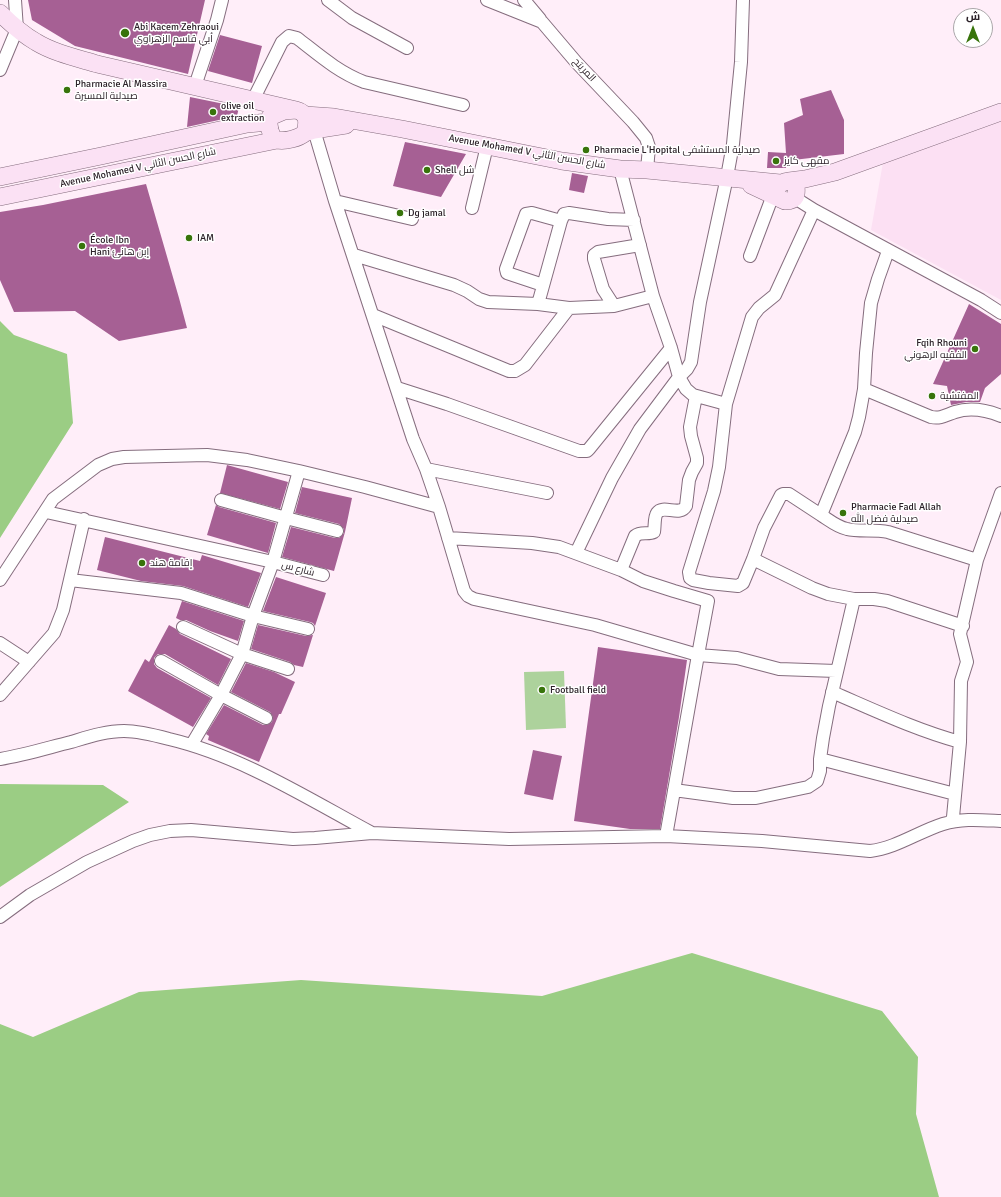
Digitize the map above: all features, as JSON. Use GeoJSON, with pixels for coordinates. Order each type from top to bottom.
{"type":"FeatureCollection","features":[{"type":"Feature","properties":{"kind":"main road"},"geometry":{"type":"LineString","coordinates":[[0,13],[17,29],[37,43],[50,49],[97,64],[195,86],[253,100],[301,112],[310,131],[297,138],[277,140],[271,135],[269,120],[253,100]]}},
{"type":"Feature","properties":{"kind":"main road"},"geometry":{"type":"LineString","coordinates":[[269,120],[284,111],[301,112]]}},
{"type":"Feature","properties":{"kind":"main road","name":"Avenue Mohamed V شارع الحسن الثاني"},"geometry":{"type":"LineString","coordinates":[[301,112],[402,129],[562,161],[620,169],[647,170],[733,179],[785,192]]}},
{"type":"Feature","properties":{"kind":"main road"},"geometry":{"type":"LineString","coordinates":[[785,192],[834,172],[1001,112]]}},
{"type":"Feature","properties":{"kind":"main road","name":"Avenue Mohamed V شارع الحسن الثاني"},"geometry":{"type":"LineString","coordinates":[[0,177],[269,120]]}},
{"type":"Feature","properties":{"kind":"main road","name":"Avenue Mohamed V شارع الحسن الثاني"},"geometry":{"type":"LineString","coordinates":[[310,131],[363,123]]}},
{"type":"Feature","properties":{"kind":"main road","name":"Avenue Mohamed V شارع الحسن الثاني"},"geometry":{"type":"LineString","coordinates":[[0,197],[277,140]]}},
{"type":"Feature","properties":{"kind":"street"},"geometry":{"type":"LineString","coordinates":[[0,70],[17,29],[15,0]]}},
{"type":"Feature","properties":{"kind":"street"},"geometry":{"type":"LineString","coordinates":[[195,86],[217,20],[222,0]]}},
{"type":"Feature","properties":{"kind":"street"},"geometry":{"type":"LineString","coordinates":[[328,0],[352,18],[407,48]]}},
{"type":"Feature","properties":{"kind":"street","name":"المريتح"},"geometry":{"type":"LineString","coordinates":[[487,0],[542,22],[576,62],[633,122],[646,138],[649,147],[647,170]]}},
{"type":"Feature","properties":{"kind":"street"},"geometry":{"type":"LineString","coordinates":[[524,0],[542,22]]}},
{"type":"Feature","properties":{"kind":"street"},"geometry":{"type":"LineString","coordinates":[[576,553],[626,452],[640,429],[678,377],[687,369],[692,357],[700,302],[733,179],[734,132],[741,62],[743,0]]}},
{"type":"Feature","properties":{"kind":"street"},"geometry":{"type":"LineString","coordinates":[[253,100],[282,42],[289,36],[292,36],[297,38],[330,64],[364,82],[463,105]]}},
{"type":"Feature","properties":{"kind":"street"},"geometry":{"type":"LineString","coordinates":[[310,131],[354,255],[413,439],[426,469],[439,507],[462,585],[468,596],[474,599],[596,625],[698,655],[737,658],[779,669],[836,671]]}},
{"type":"Feature","properties":{"kind":"street"},"geometry":{"type":"LineString","coordinates":[[472,208],[487,146]]}},
{"type":"Feature","properties":{"kind":"street"},"geometry":{"type":"LineString","coordinates":[[620,169],[653,296],[678,377],[686,389],[696,396],[726,404]]}},
{"type":"Feature","properties":{"kind":"street"},"geometry":{"type":"LineString","coordinates":[[750,256],[785,192],[814,210],[888,251],[981,300],[1001,313]]}},
{"type":"Feature","properties":{"kind":"street"},"geometry":{"type":"LineString","coordinates":[[335,201],[412,219]]}},
{"type":"Feature","properties":{"kind":"street"},"geometry":{"type":"LineString","coordinates":[[814,210],[776,295],[759,308],[752,317],[726,404],[716,485],[689,576],[693,580],[710,583],[741,585],[745,581],[764,528],[781,495],[784,494],[788,494],[846,529],[878,530],[888,532],[977,560]]}},
{"type":"Feature","properties":{"kind":"street"},"geometry":{"type":"LineString","coordinates":[[538,304],[564,214],[569,213],[608,219],[634,220]]}},
{"type":"Feature","properties":{"kind":"street"},"geometry":{"type":"LineString","coordinates":[[543,285],[507,274],[506,269],[526,214],[561,221]]}},
{"type":"Feature","properties":{"kind":"street"},"geometry":{"type":"LineString","coordinates":[[614,306],[603,289],[594,255],[598,252],[640,244]]}},
{"type":"Feature","properties":{"kind":"street"},"geometry":{"type":"LineString","coordinates":[[822,515],[855,432],[859,417],[864,389],[871,303],[888,251]]}},
{"type":"Feature","properties":{"kind":"street"},"geometry":{"type":"LineString","coordinates":[[354,255],[454,285],[488,302],[538,304],[569,308],[614,306],[653,296]]}},
{"type":"Feature","properties":{"kind":"street"},"geometry":{"type":"LineString","coordinates":[[373,315],[509,371],[515,371],[525,365],[569,308]]}},
{"type":"Feature","properties":{"kind":"street"},"geometry":{"type":"LineString","coordinates":[[397,388],[579,451],[583,451],[589,449],[670,348]]}},
{"type":"Feature","properties":{"kind":"street"},"geometry":{"type":"LineString","coordinates":[[864,389],[936,418],[970,409],[982,410],[1001,416]]}},
{"type":"Feature","properties":{"kind":"street"},"geometry":{"type":"LineString","coordinates":[[621,570],[635,536],[640,533],[654,532],[656,514],[658,512],[662,510],[681,511],[686,506],[689,480],[697,461],[690,427],[696,396]]}},
{"type":"Feature","properties":{"kind":"street"},"geometry":{"type":"LineString","coordinates":[[0,580],[46,512],[53,499],[98,465],[112,459],[132,457],[221,456],[299,471],[439,507]]}},
{"type":"Feature","properties":{"kind":"street"},"geometry":{"type":"LineString","coordinates":[[426,469],[547,493]]}},
{"type":"Feature","properties":{"kind":"street"},"geometry":{"type":"LineString","coordinates":[[192,744],[221,695],[242,654],[253,616],[273,562],[299,471]]}},
{"type":"Feature","properties":{"kind":"street"},"geometry":{"type":"LineString","coordinates":[[951,822],[953,817],[960,742],[961,681],[967,662],[960,634],[977,560],[1001,493]]}},
{"type":"Feature","properties":{"kind":"street"},"geometry":{"type":"LineString","coordinates":[[221,500],[337,531]]}},
{"type":"Feature","properties":{"kind":"street","name":"شارع س"},"geometry":{"type":"LineString","coordinates":[[46,512],[84,519],[273,562],[323,575]]}},
{"type":"Feature","properties":{"kind":"street"},"geometry":{"type":"LineString","coordinates":[[0,695],[54,633],[63,610],[84,519]]}},
{"type":"Feature","properties":{"kind":"street"},"geometry":{"type":"LineString","coordinates":[[448,538],[544,544],[576,553],[621,570],[643,581],[674,592],[708,601],[666,836]]}},
{"type":"Feature","properties":{"kind":"street"},"geometry":{"type":"LineString","coordinates":[[753,560],[812,588],[840,597],[887,601],[963,626]]}},
{"type":"Feature","properties":{"kind":"street"},"geometry":{"type":"LineString","coordinates":[[70,580],[181,593],[253,616],[308,629]]}},
{"type":"Feature","properties":{"kind":"street"},"geometry":{"type":"LineString","coordinates":[[674,790],[746,799],[808,787],[817,780],[820,771],[823,738],[836,671],[854,599]]}},
{"type":"Feature","properties":{"kind":"street"},"geometry":{"type":"LineString","coordinates":[[183,627],[242,654],[288,669]]}},
{"type":"Feature","properties":{"kind":"street"},"geometry":{"type":"LineString","coordinates":[[0,642],[29,662]]}},
{"type":"Feature","properties":{"kind":"street"},"geometry":{"type":"LineString","coordinates":[[161,661],[221,695],[266,718]]}},
{"type":"Feature","properties":{"kind":"street"},"geometry":{"type":"LineString","coordinates":[[832,692],[908,724],[960,742]]}},
{"type":"Feature","properties":{"kind":"street"},"geometry":{"type":"LineString","coordinates":[[0,759],[42,750],[100,734],[124,731],[151,734],[192,744],[234,760],[372,833]]}},
{"type":"Feature","properties":{"kind":"street"},"geometry":{"type":"LineString","coordinates":[[820,759],[955,794]]}},
{"type":"Feature","properties":{"kind":"street"},"geometry":{"type":"LineString","coordinates":[[0,917],[30,895],[87,862],[133,840],[170,831],[191,830],[293,839],[372,833],[509,839],[666,836],[762,841],[870,851],[885,848],[934,827],[951,822],[970,819],[1001,821]]}},
{"type":"Feature","properties":{"kind":"shaded area"},"geometry":{"type":"Polygon","coordinates":[[[1001,120],[1001,300],[871,230],[884,157],[1001,120]]]}},
{"type":"Feature","properties":{"kind":"green space"},"geometry":{"type":"Polygon","coordinates":[[[0,321],[14,335],[67,354],[73,423],[0,538],[0,321]]]}},
{"type":"Feature","properties":{"kind":"green space"},"geometry":{"type":"Polygon","coordinates":[[[564,671],[566,728],[526,730],[524,672],[564,671]]]}},
{"type":"Feature","properties":{"kind":"green space"},"geometry":{"type":"Polygon","coordinates":[[[0,784],[103,785],[129,802],[0,887],[0,784]]]}},
{"type":"Feature","properties":{"kind":"green space"},"geometry":{"type":"Polygon","coordinates":[[[692,953],[882,1011],[918,1057],[916,1114],[939,1197],[0,1197],[0,1024],[33,1037],[139,992],[301,980],[542,996],[692,953]]]}},
{"type":"Feature","properties":{"kind":"building","name":"Abi Kacem Zehraoui أبي قاسم الزهراوي"},"geometry":{"type":"Polygon","coordinates":[[[28,0],[205,0],[188,74],[75,46],[32,20],[28,0]]]}},
{"type":"Feature","properties":{"kind":"building"},"geometry":{"type":"Polygon","coordinates":[[[220,35],[262,46],[252,83],[208,71],[220,35]]]}},
{"type":"Feature","properties":{"kind":"building"},"geometry":{"type":"Polygon","coordinates":[[[831,90],[844,120],[844,154],[785,161],[786,168],[767,168],[768,152],[786,153],[784,123],[803,115],[800,99],[831,90]]]}},
{"type":"Feature","properties":{"kind":"building","name":"olive oil extraction"},"geometry":{"type":"Polygon","coordinates":[[[190,97],[239,107],[237,116],[187,127],[190,97]]]}},
{"type":"Feature","properties":{"kind":"building","name":"Shell شل"},"geometry":{"type":"Polygon","coordinates":[[[405,142],[466,154],[441,197],[393,186],[405,142]]]}},
{"type":"Feature","properties":{"kind":"building"},"geometry":{"type":"Polygon","coordinates":[[[572,173],[588,176],[584,193],[569,190],[572,173]]]}},
{"type":"Feature","properties":{"kind":"building","name":"École Ibn Hani إبن هانئ"},"geometry":{"type":"Polygon","coordinates":[[[146,184],[187,328],[119,341],[75,311],[14,312],[0,280],[0,212],[43,205],[146,184]]]}},
{"type":"Feature","properties":{"kind":"building","name":"Fqih Rhouni الفقيه الرهوني"},"geometry":{"type":"Polygon","coordinates":[[[969,304],[1001,324],[1001,374],[985,388],[980,402],[966,402],[951,405],[947,386],[933,384],[969,304]]]}},
{"type":"Feature","properties":{"kind":"building"},"geometry":{"type":"Polygon","coordinates":[[[227,465],[288,482],[280,509],[220,493],[227,465]]]}},
{"type":"Feature","properties":{"kind":"building"},"geometry":{"type":"Polygon","coordinates":[[[302,487],[352,498],[345,532],[334,571],[282,557],[291,527],[335,538],[339,538],[344,533],[344,529],[339,524],[295,513],[302,487]]]}},
{"type":"Feature","properties":{"kind":"building"},"geometry":{"type":"Polygon","coordinates":[[[216,505],[276,523],[268,553],[207,535],[216,505]]]}},
{"type":"Feature","properties":{"kind":"building"},"geometry":{"type":"Polygon","coordinates":[[[105,537],[200,561],[202,555],[261,573],[248,607],[183,586],[141,581],[97,570],[105,537]]]}},
{"type":"Feature","properties":{"kind":"building"},"geometry":{"type":"Polygon","coordinates":[[[276,577],[326,593],[315,626],[310,622],[263,611],[276,577]]]}},
{"type":"Feature","properties":{"kind":"building"},"geometry":{"type":"Polygon","coordinates":[[[182,601],[244,621],[238,641],[210,631],[186,620],[176,618],[182,601]]]}},
{"type":"Feature","properties":{"kind":"building"},"geometry":{"type":"Polygon","coordinates":[[[169,625],[176,629],[180,634],[231,659],[218,685],[165,654],[158,654],[154,658],[154,664],[157,668],[211,698],[193,727],[128,691],[145,659],[149,662],[169,625]]]}},
{"type":"Feature","properties":{"kind":"building"},"geometry":{"type":"Polygon","coordinates":[[[258,625],[306,636],[313,635],[303,667],[251,649],[258,625]]]}},
{"type":"Feature","properties":{"kind":"building"},"geometry":{"type":"Polygon","coordinates":[[[598,647],[687,660],[660,829],[630,829],[574,821],[598,647]]]}},
{"type":"Feature","properties":{"kind":"building"},"geometry":{"type":"Polygon","coordinates":[[[246,663],[274,672],[295,682],[281,714],[279,714],[259,762],[208,740],[209,736],[206,734],[224,705],[263,725],[267,725],[272,722],[273,717],[270,712],[231,692],[246,663]]]}},
{"type":"Feature","properties":{"kind":"building"},"geometry":{"type":"Polygon","coordinates":[[[533,750],[562,756],[553,800],[524,794],[533,750]]]}},
{"type":"Feature","properties":{"kind":"place","name":"Abi Kacem Zehraoui أبي قاسم الزهراوي"},"geometry":{"type":"Point","coordinates":[125,33]}},
{"type":"Feature","properties":{"kind":"place","name":"Pharmacie Al Massira صيدلية المسيرة"},"geometry":{"type":"Point","coordinates":[67,90]}},
{"type":"Feature","properties":{"kind":"place","name":"olive oil extraction"},"geometry":{"type":"Point","coordinates":[213,112]}},
{"type":"Feature","properties":{"kind":"place","name":"Pharmacie L'Hopital صيدلية المستشفى"},"geometry":{"type":"Point","coordinates":[586,150]}},
{"type":"Feature","properties":{"kind":"place","name":"مقهى كايز"},"geometry":{"type":"Point","coordinates":[776,161]}},
{"type":"Feature","properties":{"kind":"place","name":"Shell شل"},"geometry":{"type":"Point","coordinates":[427,170]}},
{"type":"Feature","properties":{"kind":"place","name":"Dg jamal"},"geometry":{"type":"Point","coordinates":[400,213]}},
{"type":"Feature","properties":{"kind":"place","name":"IAM"},"geometry":{"type":"Point","coordinates":[189,238]}},
{"type":"Feature","properties":{"kind":"place","name":"École Ibn Hani إبن هانئ"},"geometry":{"type":"Point","coordinates":[82,246]}},
{"type":"Feature","properties":{"kind":"place","name":"Fqih Rhouni الفقيه الرهوني"},"geometry":{"type":"Point","coordinates":[975,349]}},
{"type":"Feature","properties":{"kind":"place","name":"المفتشية"},"geometry":{"type":"Point","coordinates":[932,396]}},
{"type":"Feature","properties":{"kind":"place","name":"Pharmacie Fadl Allah صيدلية فضل الله"},"geometry":{"type":"Point","coordinates":[843,513]}},
{"type":"Feature","properties":{"kind":"place","name":"إقامة هند"},"geometry":{"type":"Point","coordinates":[142,563]}},
{"type":"Feature","properties":{"kind":"place","name":"Football field"},"geometry":{"type":"Point","coordinates":[542,690]}}]}
